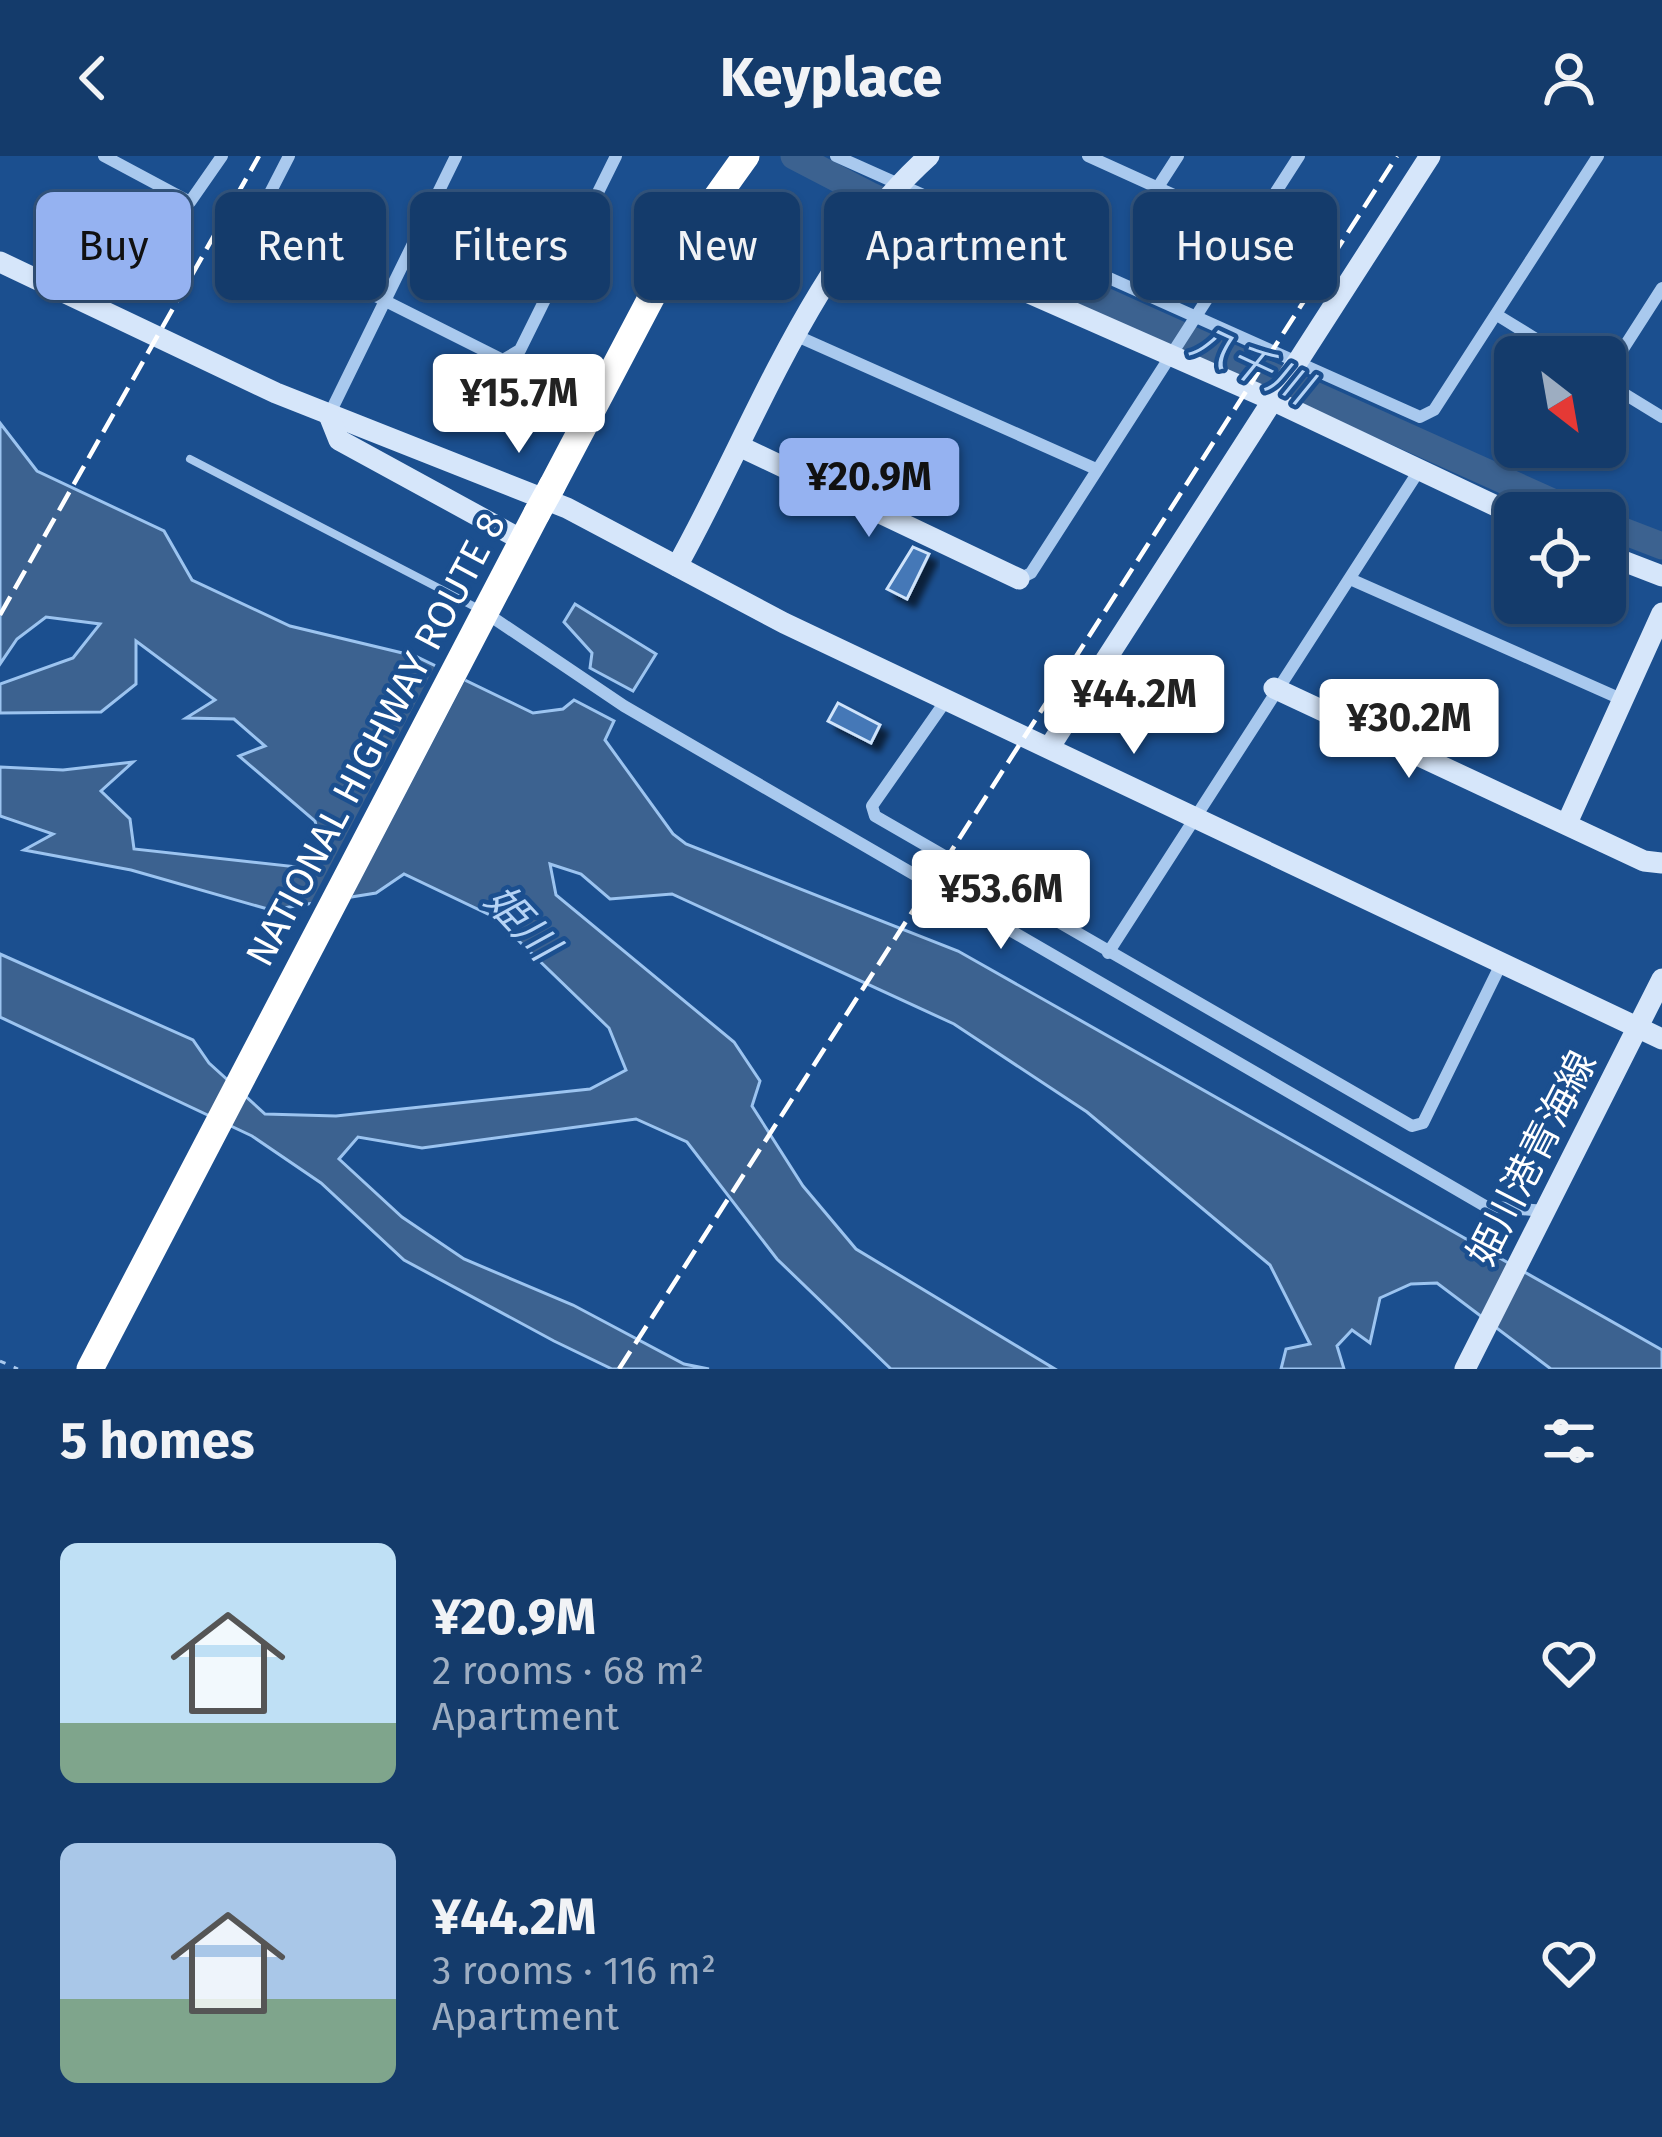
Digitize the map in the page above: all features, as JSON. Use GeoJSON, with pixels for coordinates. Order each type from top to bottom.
{"type":"FeatureCollection","features":[{"type":"Feature","properties":{"kind":"highway","name":"NATIONAL HIGHWAY ROUTE 8"},"geometry":{"type":"LineString","coordinates":[[91,1369],[670,262],[746,156]]}},
{"type":"Feature","properties":{"kind":"street"},"geometry":{"type":"LineString","coordinates":[[104,156],[190,202],[222,156]]}},
{"type":"Feature","properties":{"kind":"street"},"geometry":{"type":"LineString","coordinates":[[289,156],[254,224],[256,236],[495,358],[515,356],[616,156]]}},
{"type":"Feature","properties":{"kind":"street"},"geometry":{"type":"LineString","coordinates":[[457,156],[329,415],[339,440],[517,550]]}},
{"type":"Feature","properties":{"kind":"street"},"geometry":{"type":"LineString","coordinates":[[836,156],[1410,415],[1428,416],[1598,156]]}},
{"type":"Feature","properties":{"kind":"street"},"geometry":{"type":"LineString","coordinates":[[892,192],[929,156]]}},
{"type":"Feature","properties":{"kind":"street"},"geometry":{"type":"LineString","coordinates":[[1088,156],[1169,192]]}},
{"type":"Feature","properties":{"kind":"street"},"geometry":{"type":"LineString","coordinates":[[1158,187],[1178,156]]}},
{"type":"Feature","properties":{"kind":"street"},"geometry":{"type":"LineString","coordinates":[[1276,192],[1299,156]]}},
{"type":"Feature","properties":{"kind":"street"},"geometry":{"type":"LineString","coordinates":[[1049,748],[1430,156]]}},
{"type":"Feature","properties":{"kind":"street"},"geometry":{"type":"LineString","coordinates":[[0,262],[175,348],[329,415],[496,476],[947,699],[1662,1040]]}},
{"type":"Feature","properties":{"kind":"street"},"geometry":{"type":"LineString","coordinates":[[1626,345],[1662,288]]}},
{"type":"Feature","properties":{"kind":"street"},"geometry":{"type":"LineString","coordinates":[[677,566],[824,293]]}},
{"type":"Feature","properties":{"kind":"street"},"geometry":{"type":"LineString","coordinates":[[1044,300],[1494,505]]}},
{"type":"Feature","properties":{"kind":"street"},"geometry":{"type":"LineString","coordinates":[[741,447],[1019,579],[1031,573],[1207,300]]}},
{"type":"Feature","properties":{"kind":"street"},"geometry":{"type":"LineString","coordinates":[[1497,315],[1531,336]]}},
{"type":"Feature","properties":{"kind":"street"},"geometry":{"type":"LineString","coordinates":[[797,336],[1096,469]]}},
{"type":"Feature","properties":{"kind":"street"},"geometry":{"type":"LineString","coordinates":[[1626,393],[1662,417]]}},
{"type":"Feature","properties":{"kind":"street"},"geometry":{"type":"LineString","coordinates":[[1108,953],[1274,688],[1351,579],[1420,469]]}},
{"type":"Feature","properties":{"kind":"street"},"geometry":{"type":"LineString","coordinates":[[1626,562],[1662,576]]}},
{"type":"Feature","properties":{"kind":"street"},"geometry":{"type":"LineString","coordinates":[[1351,579],[1621,699]]}},
{"type":"Feature","properties":{"kind":"street"},"geometry":{"type":"LineString","coordinates":[[486,611],[624,706],[1485,1205],[1546,1211]]}},
{"type":"Feature","properties":{"kind":"street"},"geometry":{"type":"LineString","coordinates":[[1567,823],[1662,613]]}},
{"type":"Feature","properties":{"kind":"street"},"geometry":{"type":"LineString","coordinates":[[1274,688],[1644,861],[1662,862]]}},
{"type":"Feature","properties":{"kind":"street"},"geometry":{"type":"LineString","coordinates":[[947,699],[872,806],[875,816],[1412,1126],[1424,1123],[1502,962]]}},
{"type":"Feature","properties":{"kind":"street","name":"姫川港青海線"},"geometry":{"type":"LineString","coordinates":[[1465,1369],[1662,979]]}},
{"type":"Feature","properties":{"kind":"lane"},"geometry":{"type":"LineString","coordinates":[[190,459],[329,536],[486,611]]}},
{"type":"Feature","properties":{"kind":"path"},"geometry":{"type":"LineString","coordinates":[[0,1360],[19,1369]]}},
{"type":"Feature","properties":{"kind":"water","name":"姫川"},"geometry":{"type":"Polygon","coordinates":[[[0,423],[37,471],[164,531],[192,580],[290,626],[415,656],[533,713],[563,709],[574,700],[614,721],[605,740],[673,834],[686,844],[958,951],[1662,1350],[1662,1369],[1551,1369],[1437,1283],[1411,1284],[1380,1298],[1370,1343],[1352,1330],[1337,1346],[1344,1369],[1281,1369],[1286,1349],[1310,1344],[1270,1265],[1087,1112],[954,1024],[672,894],[610,899],[581,874],[550,864],[556,895],[734,1042],[760,1081],[752,1106],[803,1186],[856,1249],[1055,1369],[891,1369],[777,1259],[687,1142],[636,1119],[422,1148],[358,1137],[339,1159],[402,1217],[464,1259],[573,1305],[684,1364],[709,1369],[612,1369],[404,1260],[321,1183],[252,1136],[0,1017],[0,954],[193,1040],[209,1063],[265,1114],[336,1116],[590,1089],[626,1070],[609,1028],[494,917],[404,874],[376,893],[271,910],[131,870],[24,850],[53,834],[0,816],[0,767],[63,770],[133,762],[101,791],[130,819],[134,849],[306,868],[320,843],[315,821],[239,756],[265,746],[234,719],[186,718],[215,700],[136,641],[136,684],[101,712],[0,713],[0,684],[73,658],[100,624],[46,617],[17,639],[0,664],[0,423]]]}},
{"type":"Feature","properties":{"kind":"water"},"geometry":{"type":"Polygon","coordinates":[[[575,604],[656,654],[633,691],[590,668],[592,653],[564,622],[575,604]]]}},
{"type":"Feature","properties":{"kind":"pier"},"geometry":{"type":"Polygon","coordinates":[[[438,660],[468,675],[348,904],[307,910],[438,660]]]}},
{"type":"Feature","properties":{"kind":"building"},"geometry":{"type":"Polygon","coordinates":[[[913,547],[929,554],[907,599],[887,589],[913,547]]]}},
{"type":"Feature","properties":{"kind":"building"},"geometry":{"type":"Polygon","coordinates":[[[838,703],[880,725],[871,743],[828,721],[838,703]]]}},
{"type":"Feature","properties":{"kind":"waterway","name":"八千川"},"geometry":{"type":"LineString","coordinates":[[794,156],[869,195],[1530,492]]}},
{"type":"Feature","properties":{"kind":"waterway","name":"八千川"},"geometry":{"type":"LineString","coordinates":[[1626,532],[1662,546]]}},
{"type":"Feature","properties":{"kind":"railway"},"geometry":{"type":"LineString","coordinates":[[0,615],[259,156]]}},
{"type":"Feature","properties":{"kind":"railway"},"geometry":{"type":"LineString","coordinates":[[619,1369],[1397,156]]}}]}
